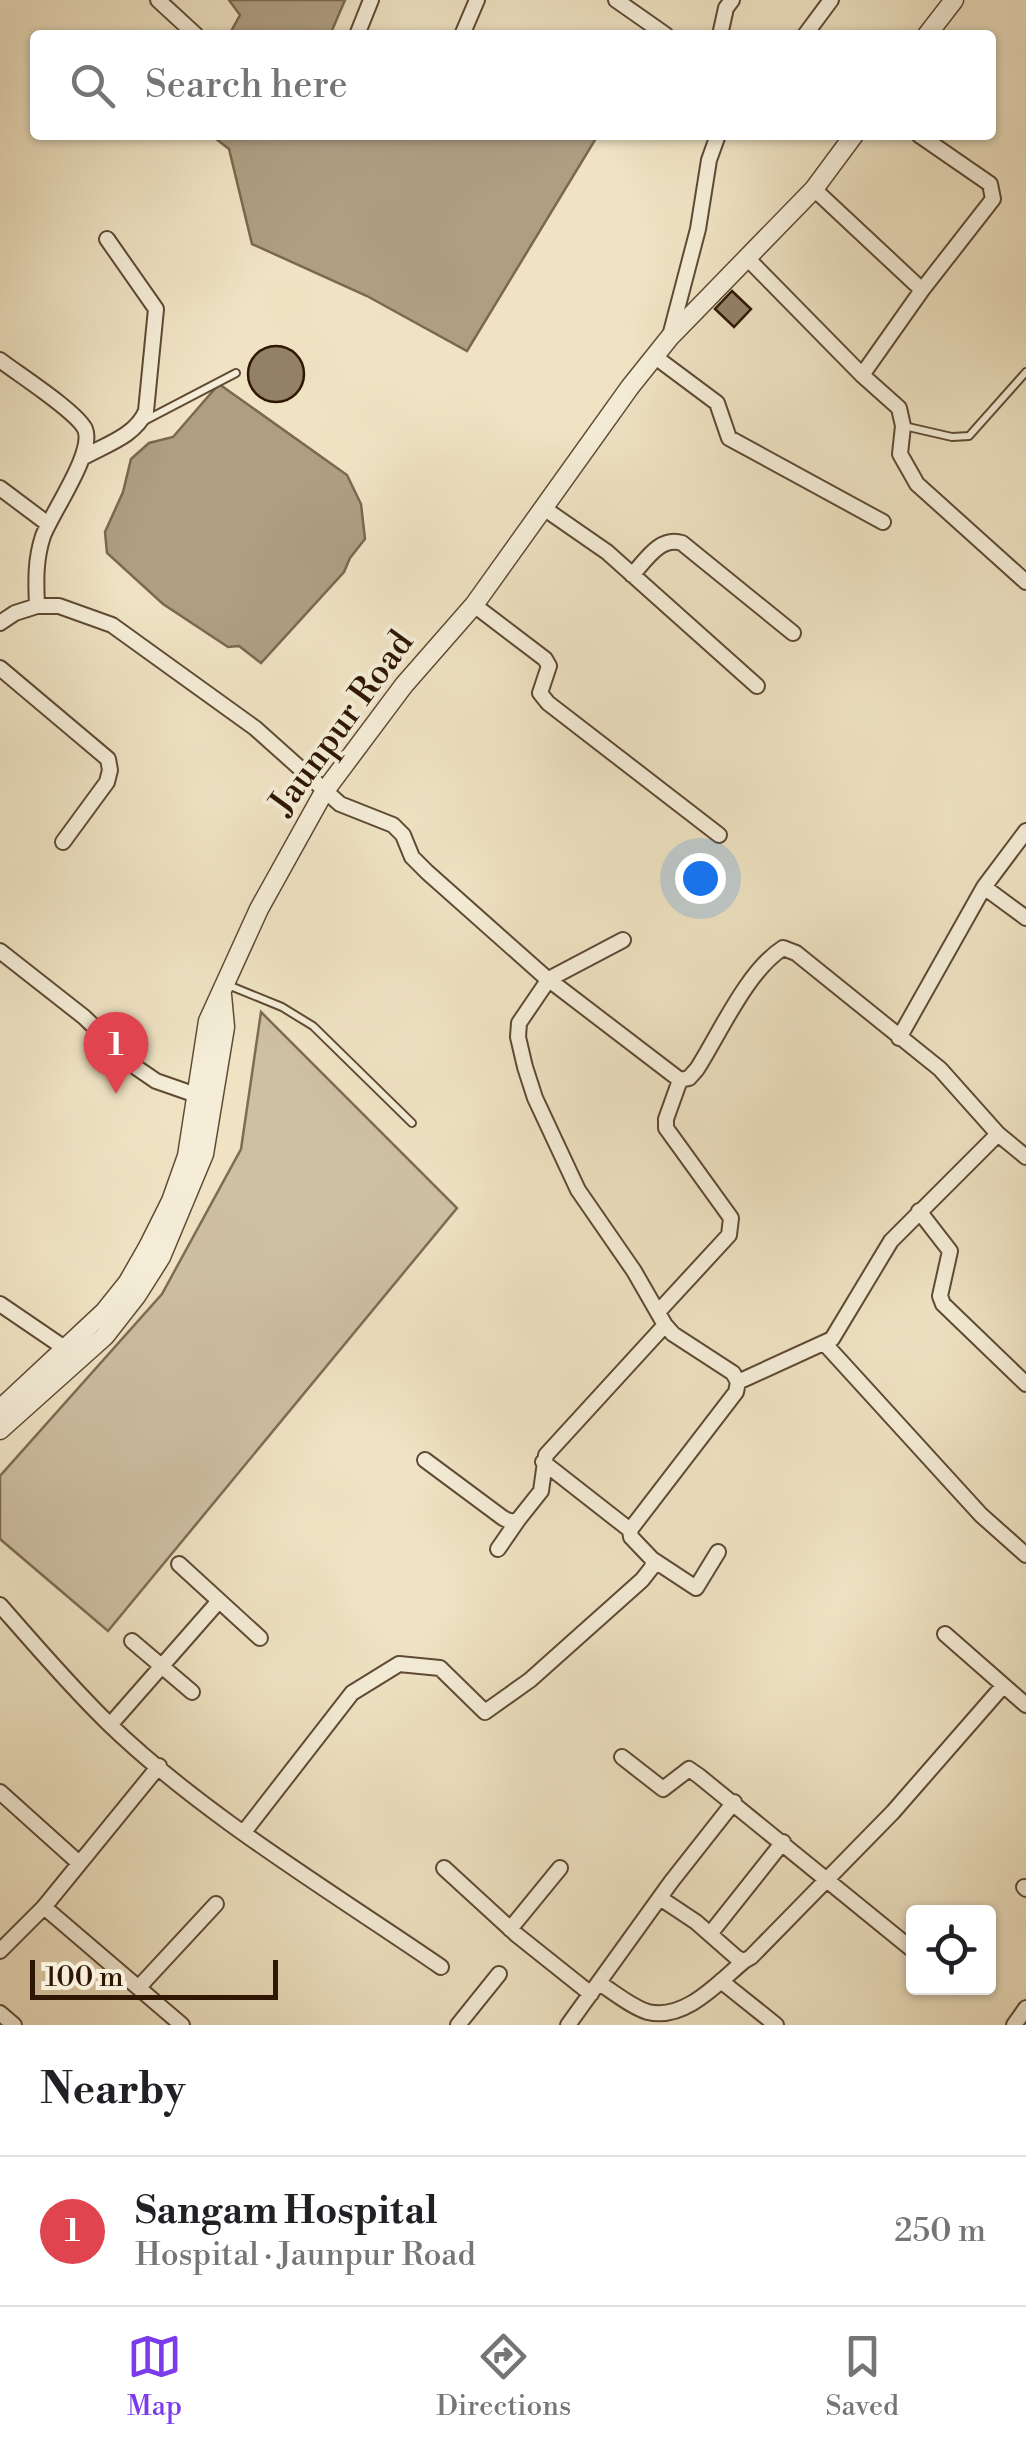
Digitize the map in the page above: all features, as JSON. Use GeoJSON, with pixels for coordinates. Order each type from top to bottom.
{"type":"FeatureCollection","features":[{"type":"Feature","properties":{"kind":"street"},"geometry":{"type":"LineString","coordinates":[[158,0],[191,30]]}},
{"type":"Feature","properties":{"kind":"street"},"geometry":{"type":"LineString","coordinates":[[359,30],[371,0]]}},
{"type":"Feature","properties":{"kind":"street"},"geometry":{"type":"LineString","coordinates":[[464,30],[477,0]]}},
{"type":"Feature","properties":{"kind":"street"},"geometry":{"type":"LineString","coordinates":[[616,0],[659,30]]}},
{"type":"Feature","properties":{"kind":"street"},"geometry":{"type":"LineString","coordinates":[[721,30],[732,0]]}},
{"type":"Feature","properties":{"kind":"street"},"geometry":{"type":"LineString","coordinates":[[809,30],[831,0]]}},
{"type":"Feature","properties":{"kind":"street"},"geometry":{"type":"LineString","coordinates":[[931,30],[954,0]]}},
{"type":"Feature","properties":{"kind":"street"},"geometry":{"type":"LineString","coordinates":[[670,337],[716,140]]}},
{"type":"Feature","properties":{"kind":"street","name":"Jaunpur Road"},"geometry":{"type":"LineString","coordinates":[[224,989],[259,909],[324,792],[404,685],[474,605],[654,356],[814,190],[850,140]]}},
{"type":"Feature","properties":{"kind":"street"},"geometry":{"type":"LineString","coordinates":[[862,375],[993,199],[990,184],[926,140]]}},
{"type":"Feature","properties":{"kind":"street"},"geometry":{"type":"LineString","coordinates":[[814,190],[922,290]]}},
{"type":"Feature","properties":{"kind":"street"},"geometry":{"type":"LineString","coordinates":[[84,456],[130,433],[146,410],[156,309],[107,239]]}},
{"type":"Feature","properties":{"kind":"street"},"geometry":{"type":"LineString","coordinates":[[748,259],[899,408],[903,426],[900,454],[917,484],[1026,582]]}},
{"type":"Feature","properties":{"kind":"street"},"geometry":{"type":"LineString","coordinates":[[654,356],[717,403],[729,438],[883,522]]}},
{"type":"Feature","properties":{"kind":"street"},"geometry":{"type":"LineString","coordinates":[[0,360],[72,415],[85,430],[87,442],[84,456],[48,524],[36,570],[37,606]]}},
{"type":"Feature","properties":{"kind":"street"},"geometry":{"type":"LineString","coordinates":[[0,488],[48,524]]}},
{"type":"Feature","properties":{"kind":"street"},"geometry":{"type":"LineString","coordinates":[[545,510],[590,538],[757,686]]}},
{"type":"Feature","properties":{"kind":"street"},"geometry":{"type":"LineString","coordinates":[[632,574],[664,542],[682,543],[793,632]]}},
{"type":"Feature","properties":{"kind":"street"},"geometry":{"type":"LineString","coordinates":[[474,605],[546,659],[549,666],[540,693],[548,703],[719,835]]}},
{"type":"Feature","properties":{"kind":"street"},"geometry":{"type":"LineString","coordinates":[[0,623],[37,606],[59,606],[112,625],[255,728],[324,792],[352,811],[393,825],[403,835],[412,857],[427,872],[548,979],[680,1080],[689,1078],[697,1069],[756,973],[783,948],[796,953],[952,1080],[998,1134],[1026,1157]]}},
{"type":"Feature","properties":{"kind":"street"},"geometry":{"type":"LineString","coordinates":[[0,668],[108,759],[108,782],[63,842]]}},
{"type":"Feature","properties":{"kind":"street"},"geometry":{"type":"LineString","coordinates":[[899,1038],[984,887],[1026,830]]}},
{"type":"Feature","properties":{"kind":"street"},"geometry":{"type":"LineString","coordinates":[[984,887],[1026,918]]}},
{"type":"Feature","properties":{"kind":"street"},"geometry":{"type":"LineString","coordinates":[[623,940],[548,979],[519,1023],[518,1037],[534,1098],[578,1190],[673,1334],[733,1373],[738,1382]]}},
{"type":"Feature","properties":{"kind":"street"},"geometry":{"type":"LineString","coordinates":[[0,951],[84,1018],[137,1068],[156,1081],[205,1099]]}},
{"type":"Feature","properties":{"kind":"street"},"geometry":{"type":"LineString","coordinates":[[0,1409],[104,1312],[148,1248],[181,1178],[205,1099],[225,1027],[224,989]]}},
{"type":"Feature","properties":{"kind":"street"},"geometry":{"type":"LineString","coordinates":[[498,1548],[541,1492],[543,1462],[729,1235],[731,1218],[666,1128],[680,1080]]}},
{"type":"Feature","properties":{"kind":"street"},"geometry":{"type":"LineString","coordinates":[[0,1430],[106,1336],[161,1257],[198,1175],[205,1099]]}},
{"type":"Feature","properties":{"kind":"street"},"geometry":{"type":"LineString","coordinates":[[738,1382],[825,1344],[837,1333],[880,1256],[998,1134]]}},
{"type":"Feature","properties":{"kind":"street"},"geometry":{"type":"LineString","coordinates":[[919,1212],[950,1251],[940,1296],[944,1304],[1026,1384]]}},
{"type":"Feature","properties":{"kind":"street"},"geometry":{"type":"LineString","coordinates":[[0,1304],[66,1348]]}},
{"type":"Feature","properties":{"kind":"street"},"geometry":{"type":"LineString","coordinates":[[825,1344],[982,1515],[1025,1552]]}},
{"type":"Feature","properties":{"kind":"street"},"geometry":{"type":"LineString","coordinates":[[630,1530],[729,1404],[738,1382]]}},
{"type":"Feature","properties":{"kind":"street"},"geometry":{"type":"LineString","coordinates":[[425,1460],[503,1518],[518,1520]]}},
{"type":"Feature","properties":{"kind":"street"},"geometry":{"type":"LineString","coordinates":[[543,1462],[630,1530],[631,1537],[652,1559],[696,1588],[718,1552]]}},
{"type":"Feature","properties":{"kind":"street"},"geometry":{"type":"LineString","coordinates":[[244,1832],[352,1693],[399,1664],[440,1668],[485,1712],[530,1680],[642,1580],[652,1566],[652,1559]]}},
{"type":"Feature","properties":{"kind":"street"},"geometry":{"type":"LineString","coordinates":[[180,1564],[260,1638]]}},
{"type":"Feature","properties":{"kind":"street"},"geometry":{"type":"LineString","coordinates":[[110,1725],[218,1602]]}},
{"type":"Feature","properties":{"kind":"street"},"geometry":{"type":"LineString","coordinates":[[0,1605],[110,1725],[159,1766],[244,1832],[441,1967]]}},
{"type":"Feature","properties":{"kind":"street"},"geometry":{"type":"LineString","coordinates":[[944,1634],[1026,1705]]}},
{"type":"Feature","properties":{"kind":"street"},"geometry":{"type":"LineString","coordinates":[[132,1641],[192,1692]]}},
{"type":"Feature","properties":{"kind":"street"},"geometry":{"type":"LineString","coordinates":[[444,1868],[510,1929],[595,1989],[643,2010],[664,2013],[694,2002],[751,1958],[893,1812],[1003,1686]]}},
{"type":"Feature","properties":{"kind":"street"},"geometry":{"type":"LineString","coordinates":[[622,1757],[663,1788],[688,1770],[734,1802],[906,1944]]}},
{"type":"Feature","properties":{"kind":"street"},"geometry":{"type":"LineString","coordinates":[[3,1943],[44,1907],[159,1766]]}},
{"type":"Feature","properties":{"kind":"street"},"geometry":{"type":"LineString","coordinates":[[0,1792],[79,1863]]}},
{"type":"Feature","properties":{"kind":"street"},"geometry":{"type":"LineString","coordinates":[[568,2025],[734,1802]]}},
{"type":"Feature","properties":{"kind":"street"},"geometry":{"type":"LineString","coordinates":[[710,1934],[783,1842]]}},
{"type":"Feature","properties":{"kind":"street"},"geometry":{"type":"LineString","coordinates":[[510,1929],[560,1868]]}},
{"type":"Feature","properties":{"kind":"street"},"geometry":{"type":"LineString","coordinates":[[660,1898],[744,1961]]}},
{"type":"Feature","properties":{"kind":"street"},"geometry":{"type":"LineString","coordinates":[[139,1986],[216,1904]]}},
{"type":"Feature","properties":{"kind":"street"},"geometry":{"type":"LineString","coordinates":[[44,1907],[182,2025]]}},
{"type":"Feature","properties":{"kind":"street"},"geometry":{"type":"LineString","coordinates":[[458,2025],[499,1974]]}},
{"type":"Feature","properties":{"kind":"street"},"geometry":{"type":"LineString","coordinates":[[721,1980],[776,2025]]}},
{"type":"Feature","properties":{"kind":"street"},"geometry":{"type":"LineString","coordinates":[[1014,2025],[1026,2008]]}},
{"type":"Feature","properties":{"kind":"street"},"geometry":{"type":"LineString","coordinates":[[0,2013],[14,2025]]}},
{"type":"Feature","properties":{"kind":"lane"},"geometry":{"type":"LineString","coordinates":[[903,426],[952,438],[970,436],[1026,372]]}},
{"type":"Feature","properties":{"kind":"lane"},"geometry":{"type":"LineString","coordinates":[[141,422],[236,373]]}},
{"type":"Feature","properties":{"kind":"lane"},"geometry":{"type":"LineString","coordinates":[[224,989],[282,1007],[313,1026],[412,1123]]}},
{"type":"Feature","properties":{"kind":"shaded area"},"geometry":{"type":"Polygon","coordinates":[[[229,0],[345,0],[332,30],[232,30],[240,15],[229,0]]]}},
{"type":"Feature","properties":{"kind":"shaded area"},"geometry":{"type":"Polygon","coordinates":[[[217,140],[595,140],[467,351],[367,296],[252,244],[229,149],[217,140]]]}},
{"type":"Feature","properties":{"kind":"shaded area"},"geometry":{"type":"Polygon","coordinates":[[[219,384],[347,475],[361,504],[365,539],[344,572],[261,663],[239,646],[228,647],[163,604],[107,553],[105,532],[123,492],[131,459],[149,443],[173,437],[219,384]]]}},
{"type":"Feature","properties":{"kind":"shaded area"},"geometry":{"type":"Polygon","coordinates":[[[261,1012],[457,1208],[108,1631],[0,1539],[0,1476],[162,1294],[241,1149],[261,1012]]]}},
{"type":"Feature","properties":{"kind":"building"},"geometry":{"type":"Polygon","coordinates":[[[732,291],[751,309],[734,327],[715,309],[732,291]]]}},
{"type":"Feature","properties":{"kind":"building"},"geometry":{"type":"Polygon","coordinates":[[[276,346],[296,354],[304,374],[296,394],[276,402],[256,394],[248,374],[256,354],[276,346]]]}},
{"type":"Feature","properties":{"kind":"place","name":"Sangam Hospital"},"geometry":{"type":"Point","coordinates":[116,1094]}}]}
